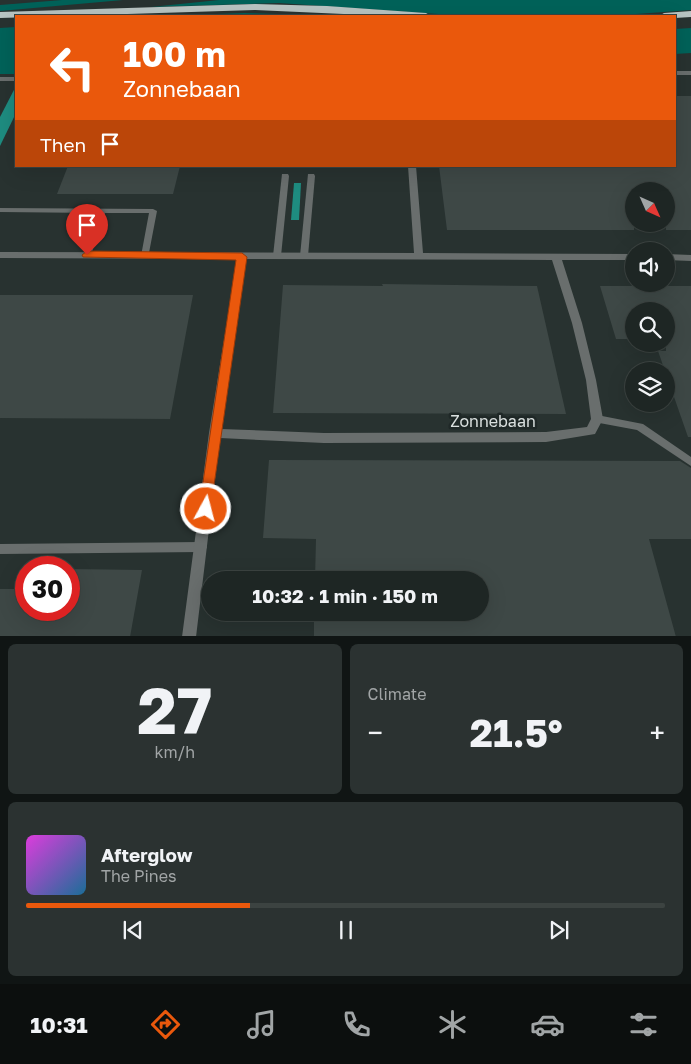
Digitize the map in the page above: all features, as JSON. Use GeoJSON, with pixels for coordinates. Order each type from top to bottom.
{"type":"FeatureCollection","features":[{"type":"Feature","properties":{"kind":"highway"},"geometry":{"type":"LineString","coordinates":[[0,14],[157,0]]}},
{"type":"Feature","properties":{"kind":"highway"},"geometry":{"type":"LineString","coordinates":[[0,14],[255,6],[412,15]]}},
{"type":"Feature","properties":{"kind":"highway"},"geometry":{"type":"LineString","coordinates":[[676,15],[691,14]]}},
{"type":"Feature","properties":{"kind":"street"},"geometry":{"type":"LineString","coordinates":[[676,73],[691,73]]}},
{"type":"Feature","properties":{"kind":"street"},"geometry":{"type":"LineString","coordinates":[[412,167],[419,256]]}},
{"type":"Feature","properties":{"kind":"street"},"geometry":{"type":"LineString","coordinates":[[0,255],[625,257]]}},
{"type":"Feature","properties":{"kind":"street"},"geometry":{"type":"LineString","coordinates":[[189,636],[215,433],[242,257]]}},
{"type":"Feature","properties":{"kind":"street"},"geometry":{"type":"LineString","coordinates":[[556,257],[577,323],[591,380],[597,419]]}},
{"type":"Feature","properties":{"kind":"street"},"geometry":{"type":"LineString","coordinates":[[675,258],[691,258]]}},
{"type":"Feature","properties":{"kind":"street","name":"Zonnebaan"},"geometry":{"type":"LineString","coordinates":[[215,433],[324,438],[546,437],[591,431],[597,419]]}},
{"type":"Feature","properties":{"kind":"lane"},"geometry":{"type":"LineString","coordinates":[[0,79],[15,79]]}},
{"type":"Feature","properties":{"kind":"lane"},"geometry":{"type":"LineString","coordinates":[[277,256],[285,176]]}},
{"type":"Feature","properties":{"kind":"lane"},"geometry":{"type":"LineString","coordinates":[[304,256],[311,176]]}},
{"type":"Feature","properties":{"kind":"lane"},"geometry":{"type":"LineString","coordinates":[[0,210],[154,211],[145,256]]}},
{"type":"Feature","properties":{"kind":"lane"},"geometry":{"type":"LineString","coordinates":[[87,255],[102,211]]}},
{"type":"Feature","properties":{"kind":"lane"},"geometry":{"type":"LineString","coordinates":[[597,419],[640,427],[691,462]]}},
{"type":"Feature","properties":{"kind":"lane"},"geometry":{"type":"LineString","coordinates":[[0,549],[201,547]]}},
{"type":"Feature","properties":{"kind":"shaded area"},"geometry":{"type":"Polygon","coordinates":[[[62,0],[123,0],[0,11],[0,5],[62,0]]]}},
{"type":"Feature","properties":{"kind":"shaded area"},"geometry":{"type":"Polygon","coordinates":[[[219,0],[691,0],[691,10],[623,15],[453,15],[279,3],[151,7],[219,0]]]}},
{"type":"Feature","properties":{"kind":"shaded area"},"geometry":{"type":"Polygon","coordinates":[[[244,13],[309,15],[189,15],[244,13]]]}},
{"type":"Feature","properties":{"kind":"shaded area"},"geometry":{"type":"Polygon","coordinates":[[[15,27],[15,74],[0,74],[0,28],[15,27]]]}},
{"type":"Feature","properties":{"kind":"shaded area"},"geometry":{"type":"Polygon","coordinates":[[[691,28],[691,53],[676,54],[676,29],[691,28]]]}},
{"type":"Feature","properties":{"kind":"shaded area"},"geometry":{"type":"Polygon","coordinates":[[[15,88],[15,115],[0,146],[0,117],[15,88]]]}},
{"type":"Feature","properties":{"kind":"shaded area"},"geometry":{"type":"Polygon","coordinates":[[[294,183],[301,183],[299,220],[291,220],[294,183]]]}},
{"type":"Feature","properties":{"kind":"building"},"geometry":{"type":"Polygon","coordinates":[[[676,96],[691,96],[691,230],[675,230],[675,182],[625,182],[625,230],[447,230],[439,167],[676,167],[676,96]]]}},
{"type":"Feature","properties":{"kind":"building"},"geometry":{"type":"Polygon","coordinates":[[[68,167],[180,167],[173,194],[57,194],[68,167]]]}},
{"type":"Feature","properties":{"kind":"building"},"geometry":{"type":"Polygon","coordinates":[[[382,284],[537,286],[566,414],[273,413],[283,285],[383,286],[382,284]]]}},
{"type":"Feature","properties":{"kind":"building"},"geometry":{"type":"Polygon","coordinates":[[[600,286],[625,286],[625,292],[675,292],[675,286],[691,286],[691,437],[688,437],[675,400],[675,362],[662,362],[658,352],[675,352],[675,302],[625,302],[625,339],[616,339],[600,286]]]}},
{"type":"Feature","properties":{"kind":"building"},"geometry":{"type":"Polygon","coordinates":[[[0,295],[193,295],[170,419],[0,418],[0,295]]]}},
{"type":"Feature","properties":{"kind":"building"},"geometry":{"type":"Polygon","coordinates":[[[269,460],[680,461],[691,468],[691,539],[649,539],[676,636],[314,636],[314,621],[489,621],[489,571],[315,571],[316,539],[263,538],[269,460]]]}},
{"type":"Feature","properties":{"kind":"building"},"geometry":{"type":"Polygon","coordinates":[[[80,569],[142,570],[130,636],[0,636],[0,589],[15,589],[15,621],[80,621],[80,569]]]}},
{"type":"Feature","properties":{"kind":"route"},"geometry":{"type":"LineString","coordinates":[[87,255],[242,257],[215,433],[206,509]]}}]}
